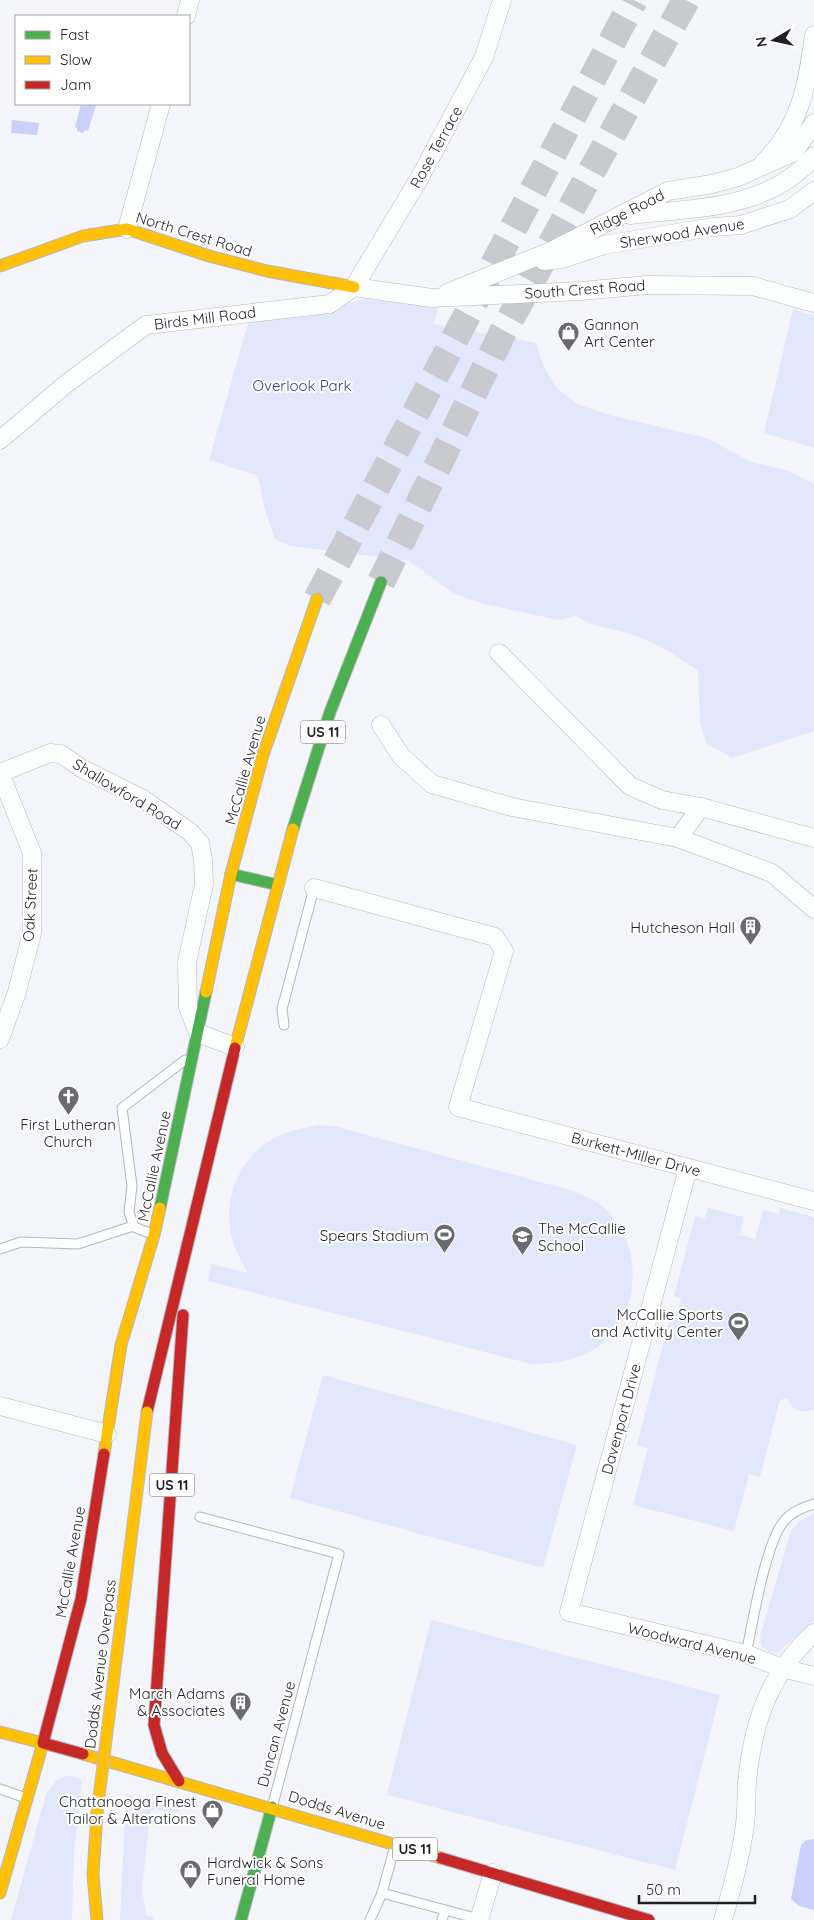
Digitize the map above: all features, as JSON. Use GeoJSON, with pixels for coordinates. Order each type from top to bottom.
{"type":"FeatureCollection","features":[{"type":"Feature","properties":{"kind":"main road","name":"North Crest Road"},"geometry":{"type":"LineString","coordinates":[[0,266],[41,253],[83,236],[127,228],[209,256],[267,271],[354,287]]}},
{"type":"Feature","properties":{"kind":"main road","name":"US 11"},"geometry":{"type":"LineString","coordinates":[[180,1781],[162,1753],[154,1725],[184,1308],[202,1183],[235,1047],[299,804],[330,712],[381,582]]}},
{"type":"Feature","properties":{"kind":"main road","name":"McCallie Avenue"},"geometry":{"type":"LineString","coordinates":[[0,1893],[11,1841],[27,1798],[43,1743],[81,1599],[122,1345],[154,1235],[231,874],[263,755],[317,599]]}},
{"type":"Feature","properties":{"kind":"main road"},"geometry":{"type":"LineString","coordinates":[[231,874],[278,885]]}},
{"type":"Feature","properties":{"kind":"main road","name":"Dodds Avenue Overpass"},"geometry":{"type":"LineString","coordinates":[[147,1412],[202,1183]]}},
{"type":"Feature","properties":{"kind":"main road"},"geometry":{"type":"LineString","coordinates":[[149,1293],[154,1235]]}},
{"type":"Feature","properties":{"kind":"main road","name":"Dodds Avenue Overpass"},"geometry":{"type":"LineString","coordinates":[[96,1920],[93,1874],[97,1813],[152,1370],[151,1341]]}},
{"type":"Feature","properties":{"kind":"main road","name":"Dodds Avenue"},"geometry":{"type":"LineString","coordinates":[[0,1732],[272,1806],[649,1920]]}},
{"type":"Feature","properties":{"kind":"main road","name":"Duncan Avenue"},"geometry":{"type":"LineString","coordinates":[[241,1920],[272,1806]]}},
{"type":"Feature","properties":{"kind":"main road"},"geometry":{"type":"LineString","coordinates":[[85,1911],[93,1874]]}},
{"type":"Feature","properties":{"kind":"street"},"geometry":{"type":"LineString","coordinates":[[186,15],[190,0]]}},
{"type":"Feature","properties":{"kind":"street","name":"Rose Terrace"},"geometry":{"type":"LineString","coordinates":[[354,287],[419,179],[484,57],[502,0]]}},
{"type":"Feature","properties":{"kind":"street"},"geometry":{"type":"LineString","coordinates":[[758,168],[774,152],[800,108],[807,84],[814,35]]}},
{"type":"Feature","properties":{"kind":"street"},"geometry":{"type":"LineString","coordinates":[[127,228],[161,105]]}},
{"type":"Feature","properties":{"kind":"street","name":"Ridge Road"},"geometry":{"type":"LineString","coordinates":[[432,298],[551,251],[668,191],[712,184],[758,168],[794,152],[814,124]]}},
{"type":"Feature","properties":{"kind":"street","name":"Sherwood Avenue"},"geometry":{"type":"LineString","coordinates":[[618,217],[694,208],[765,194],[794,175],[814,156]]}},
{"type":"Feature","properties":{"kind":"street","name":"Sherwood Avenue"},"geometry":{"type":"LineString","coordinates":[[514,266],[562,258],[604,245],[713,227],[741,225],[790,208],[814,191]]}},
{"type":"Feature","properties":{"kind":"street","name":"South Crest Road"},"geometry":{"type":"LineString","coordinates":[[354,287],[432,298],[581,291],[647,284],[753,286],[814,303]]}},
{"type":"Feature","properties":{"kind":"street","name":"Birds Mill Road"},"geometry":{"type":"LineString","coordinates":[[0,440],[66,384],[146,325],[330,304],[354,287]]}},
{"type":"Feature","properties":{"kind":"street"},"geometry":{"type":"LineString","coordinates":[[499,653],[630,786],[662,800],[700,807],[814,838]]}},
{"type":"Feature","properties":{"kind":"street"},"geometry":{"type":"LineString","coordinates":[[381,725],[401,756],[432,784],[512,807],[678,838],[772,873],[814,908]]}},
{"type":"Feature","properties":{"kind":"street","name":"Shallowford Road"},"geometry":{"type":"LineString","coordinates":[[0,773],[50,753],[60,754],[81,768],[142,799],[190,832],[200,843],[204,860],[204,884],[188,962],[188,1007],[198,1033]]}},
{"type":"Feature","properties":{"kind":"street","name":"Oak Street"},"geometry":{"type":"LineString","coordinates":[[0,773],[32,853],[32,933],[17,992],[0,1039]]}},
{"type":"Feature","properties":{"kind":"street"},"geometry":{"type":"LineString","coordinates":[[678,838],[700,807]]}},
{"type":"Feature","properties":{"kind":"street","name":"Burkett-Miller Drive"},"geometry":{"type":"LineString","coordinates":[[314,888],[481,931],[496,937],[504,950],[458,1107],[814,1201]]}},
{"type":"Feature","properties":{"kind":"street"},"geometry":{"type":"LineString","coordinates":[[198,1033],[235,1047]]}},
{"type":"Feature","properties":{"kind":"street","name":"Davenport Drive"},"geometry":{"type":"LineString","coordinates":[[569,1612],[688,1168]]}},
{"type":"Feature","properties":{"kind":"street"},"geometry":{"type":"LineString","coordinates":[[0,1406],[107,1434]]}},
{"type":"Feature","properties":{"kind":"street","name":"Woodward Avenue"},"geometry":{"type":"LineString","coordinates":[[569,1612],[746,1654],[782,1668],[814,1676]]}},
{"type":"Feature","properties":{"kind":"street"},"geometry":{"type":"LineString","coordinates":[[723,1920],[741,1848],[752,1746],[769,1690],[782,1668],[814,1633]]}},
{"type":"Feature","properties":{"kind":"street"},"geometry":{"type":"LineString","coordinates":[[479,1920],[493,1872]]}},
{"type":"Feature","properties":{"kind":"lane"},"geometry":{"type":"LineString","coordinates":[[284,1024],[282,1009],[314,888]]}},
{"type":"Feature","properties":{"kind":"lane"},"geometry":{"type":"LineString","coordinates":[[133,1226],[129,1212],[132,1186],[131,1164],[122,1108],[164,1074],[193,1054]]}},
{"type":"Feature","properties":{"kind":"lane"},"geometry":{"type":"LineString","coordinates":[[0,1249],[21,1242],[78,1244],[133,1226],[154,1235]]}},
{"type":"Feature","properties":{"kind":"lane"},"geometry":{"type":"LineString","coordinates":[[746,1654],[772,1542],[784,1521],[799,1510],[814,1504]]}},
{"type":"Feature","properties":{"kind":"lane","name":"Duncan Avenue"},"geometry":{"type":"LineString","coordinates":[[200,1517],[339,1554],[272,1806]]}},
{"type":"Feature","properties":{"kind":"lane"},"geometry":{"type":"LineString","coordinates":[[0,1789],[27,1798]]}},
{"type":"Feature","properties":{"kind":"lane"},"geometry":{"type":"LineString","coordinates":[[370,1920],[382,1893],[396,1844]]}},
{"type":"Feature","properties":{"kind":"lane"},"geometry":{"type":"LineString","coordinates":[[382,1893],[479,1920]]}},
{"type":"Feature","properties":{"kind":"lane"},"geometry":{"type":"LineString","coordinates":[[442,1920],[445,1910]]}},
{"type":"Feature","properties":{"kind":"green space","name":"Overlook Park"},"geometry":{"type":"Polygon","coordinates":[[[364,299],[438,307],[434,324],[536,343],[544,367],[556,387],[577,404],[609,415],[707,438],[751,462],[787,470],[814,484],[814,731],[732,758],[706,743],[700,723],[698,671],[680,658],[650,642],[630,634],[593,624],[576,616],[558,620],[484,604],[453,593],[409,561],[290,546],[275,539],[265,510],[258,476],[209,460],[248,323],[316,314],[364,299]]]}},
{"type":"Feature","properties":{"kind":"green space"},"geometry":{"type":"Polygon","coordinates":[[[793,309],[814,316],[814,448],[764,433],[793,309]]]}},
{"type":"Feature","properties":{"kind":"green space"},"geometry":{"type":"Polygon","coordinates":[[[318,1125],[334,1126],[574,1191],[598,1203],[616,1220],[626,1239],[631,1259],[633,1280],[622,1320],[610,1337],[586,1354],[563,1361],[531,1364],[208,1281],[211,1264],[248,1273],[234,1246],[229,1210],[232,1194],[244,1166],[266,1143],[280,1135],[318,1125]]]}},
{"type":"Feature","properties":{"kind":"green space","name":"McCallie Sports and Activity Center"},"geometry":{"type":"Polygon","coordinates":[[[708,1208],[744,1217],[740,1235],[755,1239],[763,1210],[779,1214],[780,1208],[814,1217],[814,1409],[801,1411],[794,1409],[788,1398],[780,1400],[760,1477],[749,1474],[734,1531],[633,1505],[648,1448],[637,1445],[671,1313],[677,1314],[681,1298],[674,1296],[695,1216],[705,1218],[708,1208]]]}},
{"type":"Feature","properties":{"kind":"green space"},"geometry":{"type":"Polygon","coordinates":[[[323,1375],[577,1445],[543,1568],[290,1498],[323,1375]]]}},
{"type":"Feature","properties":{"kind":"green space"},"geometry":{"type":"Polygon","coordinates":[[[814,1513],[814,1621],[777,1653],[767,1651],[761,1645],[760,1636],[791,1531],[800,1521],[814,1513]]]}},
{"type":"Feature","properties":{"kind":"green space"},"geometry":{"type":"Polygon","coordinates":[[[431,1620],[720,1695],[675,1870],[387,1795],[431,1620]]]}},
{"type":"Feature","properties":{"kind":"green space"},"geometry":{"type":"Polygon","coordinates":[[[68,1775],[82,1780],[74,1854],[72,1920],[11,1920],[46,1794],[57,1780],[68,1775]]]}},
{"type":"Feature","properties":{"kind":"green space"},"geometry":{"type":"Polygon","coordinates":[[[126,1794],[181,1810],[179,1813],[151,1809],[142,1889],[146,1915],[154,1918],[153,1920],[120,1920],[126,1794]]]}},
{"type":"Feature","properties":{"kind":"water"},"geometry":{"type":"Polygon","coordinates":[[[81,105],[96,105],[88,131],[85,130],[83,133],[77,131],[75,127],[81,105]]]}},
{"type":"Feature","properties":{"kind":"water"},"geometry":{"type":"Polygon","coordinates":[[[12,120],[39,123],[37,135],[11,133],[12,120]]]}},
{"type":"Feature","properties":{"kind":"water"},"geometry":{"type":"Polygon","coordinates":[[[814,1839],[814,1910],[799,1906],[791,1899],[801,1845],[806,1840],[814,1839]]]}},
{"type":"Feature","properties":{"kind":"tunnel"},"geometry":{"type":"LineString","coordinates":[[317,599],[634,0]]}},
{"type":"Feature","properties":{"kind":"tunnel"},"geometry":{"type":"LineString","coordinates":[[381,582],[503,332],[686,0]]}},
{"type":"Feature","properties":{"kind":"traffic: fast"},"geometry":{"type":"LineString","coordinates":[[293,829],[330,712],[381,582]]}},
{"type":"Feature","properties":{"kind":"traffic: fast"},"geometry":{"type":"LineString","coordinates":[[231,874],[278,885]]}},
{"type":"Feature","properties":{"kind":"traffic: fast"},"geometry":{"type":"LineString","coordinates":[[160,1208],[206,992]]}},
{"type":"Feature","properties":{"kind":"traffic: fast"},"geometry":{"type":"LineString","coordinates":[[241,1920],[272,1807]]}},
{"type":"Feature","properties":{"kind":"traffic: slow"},"geometry":{"type":"LineString","coordinates":[[0,266],[83,236],[127,229],[209,256],[267,271],[354,287]]}},
{"type":"Feature","properties":{"kind":"traffic: slow"},"geometry":{"type":"LineString","coordinates":[[206,992],[231,874],[263,755],[317,599]]}},
{"type":"Feature","properties":{"kind":"traffic: slow"},"geometry":{"type":"LineString","coordinates":[[235,1048],[293,829]]}},
{"type":"Feature","properties":{"kind":"traffic: slow"},"geometry":{"type":"LineString","coordinates":[[104,1454],[121,1345],[154,1235],[160,1208]]}},
{"type":"Feature","properties":{"kind":"traffic: slow"},"geometry":{"type":"LineString","coordinates":[[97,1813],[147,1412]]}},
{"type":"Feature","properties":{"kind":"traffic: slow"},"geometry":{"type":"LineString","coordinates":[[0,1732],[43,1743],[0,1893]]}},
{"type":"Feature","properties":{"kind":"traffic: slow"},"geometry":{"type":"LineString","coordinates":[[83,1754],[441,1858]]}},
{"type":"Feature","properties":{"kind":"traffic: slow"},"geometry":{"type":"LineString","coordinates":[[97,1813],[93,1874],[97,1920]]}},
{"type":"Feature","properties":{"kind":"traffic: jam"},"geometry":{"type":"LineString","coordinates":[[147,1412],[235,1048]]}},
{"type":"Feature","properties":{"kind":"traffic: jam"},"geometry":{"type":"LineString","coordinates":[[179,1781],[162,1753],[154,1725],[183,1315]]}},
{"type":"Feature","properties":{"kind":"traffic: jam"},"geometry":{"type":"LineString","coordinates":[[83,1754],[43,1743],[81,1599],[104,1454]]}},
{"type":"Feature","properties":{"kind":"traffic: jam"},"geometry":{"type":"LineString","coordinates":[[441,1858],[649,1920]]}},
{"type":"Feature","properties":{"kind":"place","name":"Gannon Art Center"},"geometry":{"type":"Point","coordinates":[568,352]}},
{"type":"Feature","properties":{"kind":"place","name":"Hutcheson Hall"},"geometry":{"type":"Point","coordinates":[751,946]}},
{"type":"Feature","properties":{"kind":"place","name":"First Lutheran Church"},"geometry":{"type":"Point","coordinates":[68,1115]}},
{"type":"Feature","properties":{"kind":"place","name":"Spears Stadium"},"geometry":{"type":"Point","coordinates":[445,1254]}},
{"type":"Feature","properties":{"kind":"place","name":"The McCallie School"},"geometry":{"type":"Point","coordinates":[522,1256]}},
{"type":"Feature","properties":{"kind":"place","name":"McCallie Sports and Activity Center"},"geometry":{"type":"Point","coordinates":[739,1342]}},
{"type":"Feature","properties":{"kind":"place","name":"March Adams & Associates"},"geometry":{"type":"Point","coordinates":[241,1721]}},
{"type":"Feature","properties":{"kind":"place","name":"Chattanooga Finest Tailor & Alterations"},"geometry":{"type":"Point","coordinates":[212,1829]}},
{"type":"Feature","properties":{"kind":"place","name":"Hardwick & Sons Funeral Home"},"geometry":{"type":"Point","coordinates":[191,1890]}}]}
